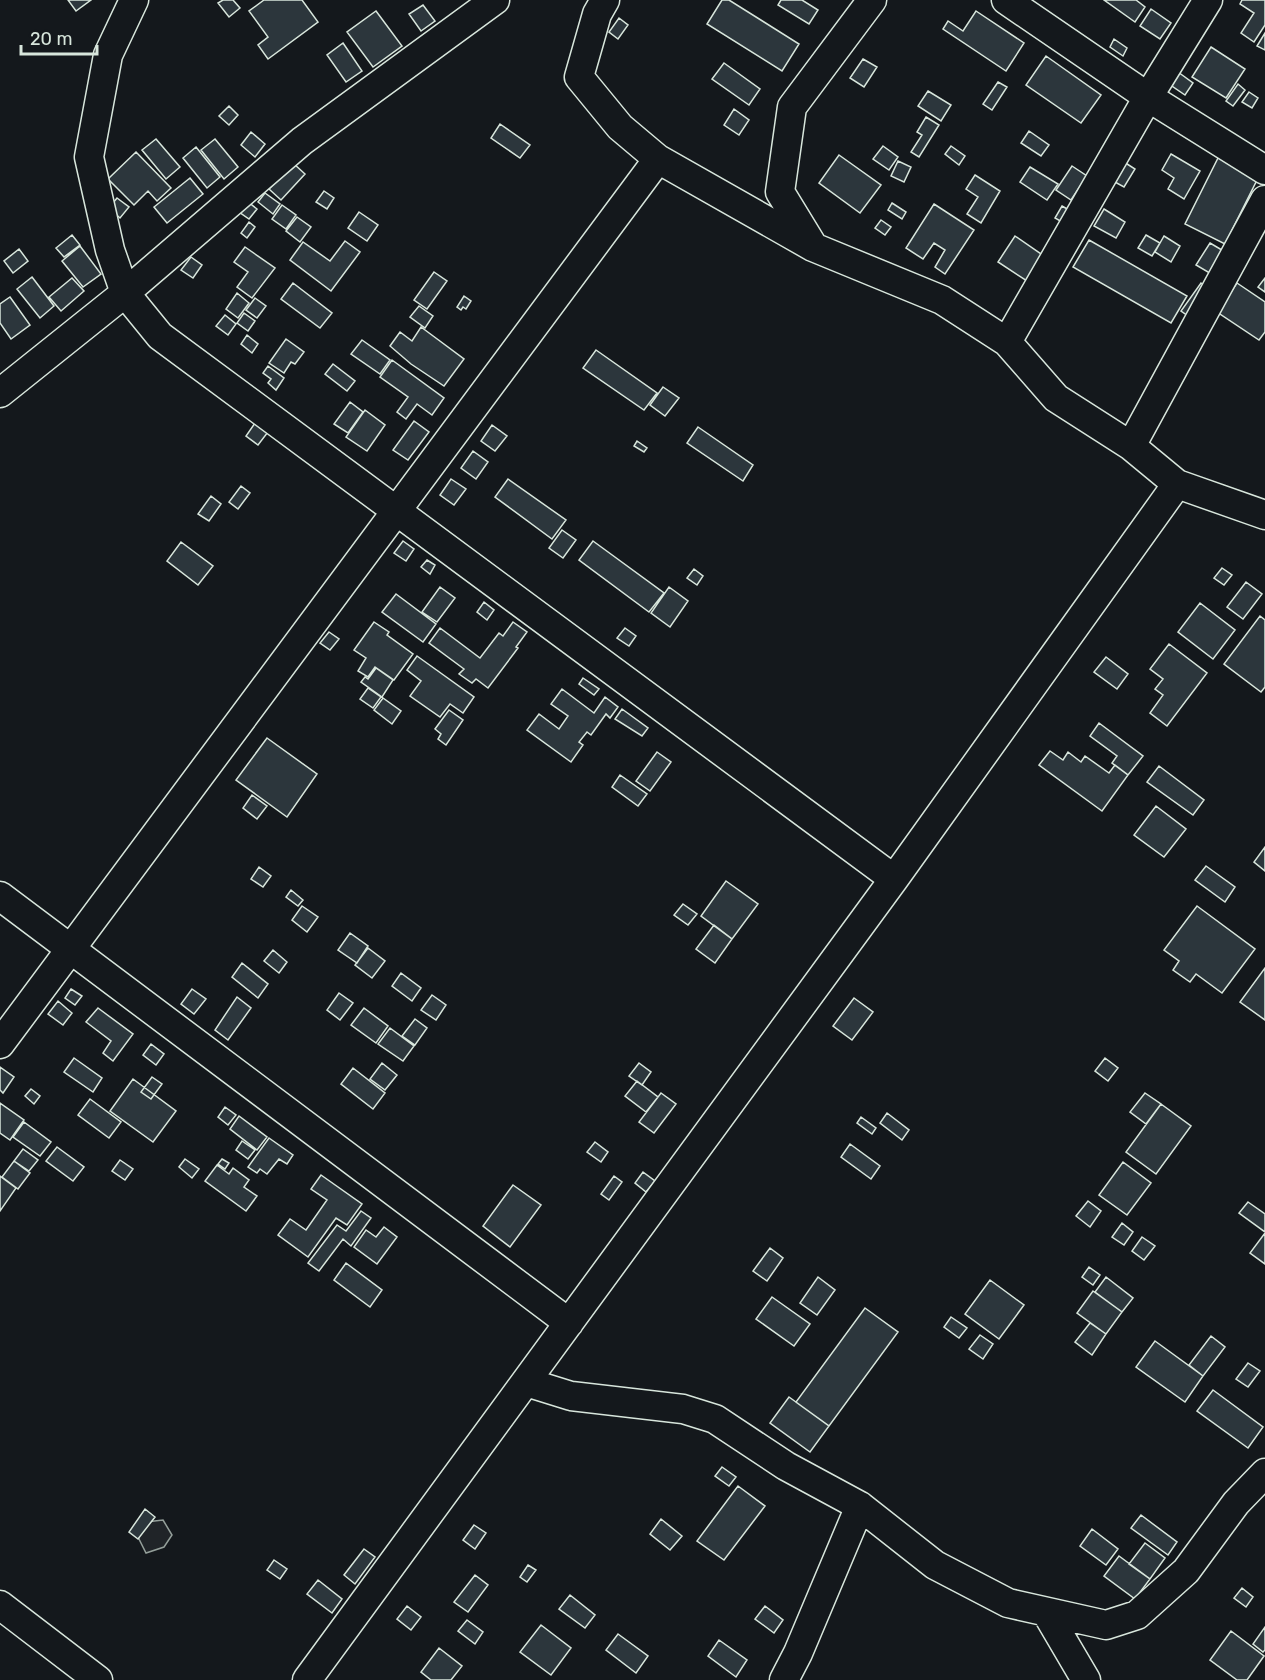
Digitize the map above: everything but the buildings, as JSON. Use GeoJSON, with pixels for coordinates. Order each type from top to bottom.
{"type":"FeatureCollection","features":[{"type":"Feature","properties":{"kind":"street"},"geometry":{"type":"LineString","coordinates":[[134,0],[108,55],[89,157],[110,250],[125,293],[160,336],[894,879]]}},
{"type":"Feature","properties":{"kind":"street"},"geometry":{"type":"LineString","coordinates":[[0,393],[125,293],[302,141],[495,0]]}},
{"type":"Feature","properties":{"kind":"street"},"geometry":{"type":"LineString","coordinates":[[605,0],[597,14],[579,77],[620,127],[658,159],[813,247],[942,300],[1007,342],[1056,398],[1131,446],[1177,484],[1265,515]]}},
{"type":"Feature","properties":{"kind":"street"},"geometry":{"type":"LineString","coordinates":[[813,247],[780,192],[792,107],[872,0]]}},
{"type":"Feature","properties":{"kind":"street"},"geometry":{"type":"LineString","coordinates":[[1006,0],[1148,98],[1265,170]]}},
{"type":"Feature","properties":{"kind":"street"},"geometry":{"type":"LineString","coordinates":[[1007,342],[1148,98],[1208,0]]}},
{"type":"Feature","properties":{"kind":"street"},"geometry":{"type":"LineString","coordinates":[[0,1044],[658,159]]}},
{"type":"Feature","properties":{"kind":"street"},"geometry":{"type":"LineString","coordinates":[[1131,446],[1265,200]]}},
{"type":"Feature","properties":{"kind":"street"},"geometry":{"type":"LineString","coordinates":[[307,1680],[894,879],[1177,484]]}},
{"type":"Feature","properties":{"kind":"street"},"geometry":{"type":"LineString","coordinates":[[0,896],[569,1323]]}},
{"type":"Feature","properties":{"kind":"street"},"geometry":{"type":"LineString","coordinates":[[526,1382],[571,1396],[682,1409],[715,1419],[786,1466],[860,1506],[935,1565],[1008,1603],[1106,1625],[1137,1615],[1186,1571],[1236,1503],[1265,1473]]}},
{"type":"Feature","properties":{"kind":"street"},"geometry":{"type":"LineString","coordinates":[[784,1680],[798,1653],[860,1506]]}},
{"type":"Feature","properties":{"kind":"street"},"geometry":{"type":"LineString","coordinates":[[0,1605],[98,1680]]}},
{"type":"Feature","properties":{"kind":"street"},"geometry":{"type":"LineString","coordinates":[[1046,1612],[1086,1680]]}},
{"type":"Feature","properties":{"kind":"shaded area"},"geometry":{"type":"Polygon","coordinates":[[[163,1520],[172,1535],[164,1547],[146,1553],[137,1535],[146,1522],[163,1520]]]}}]}
